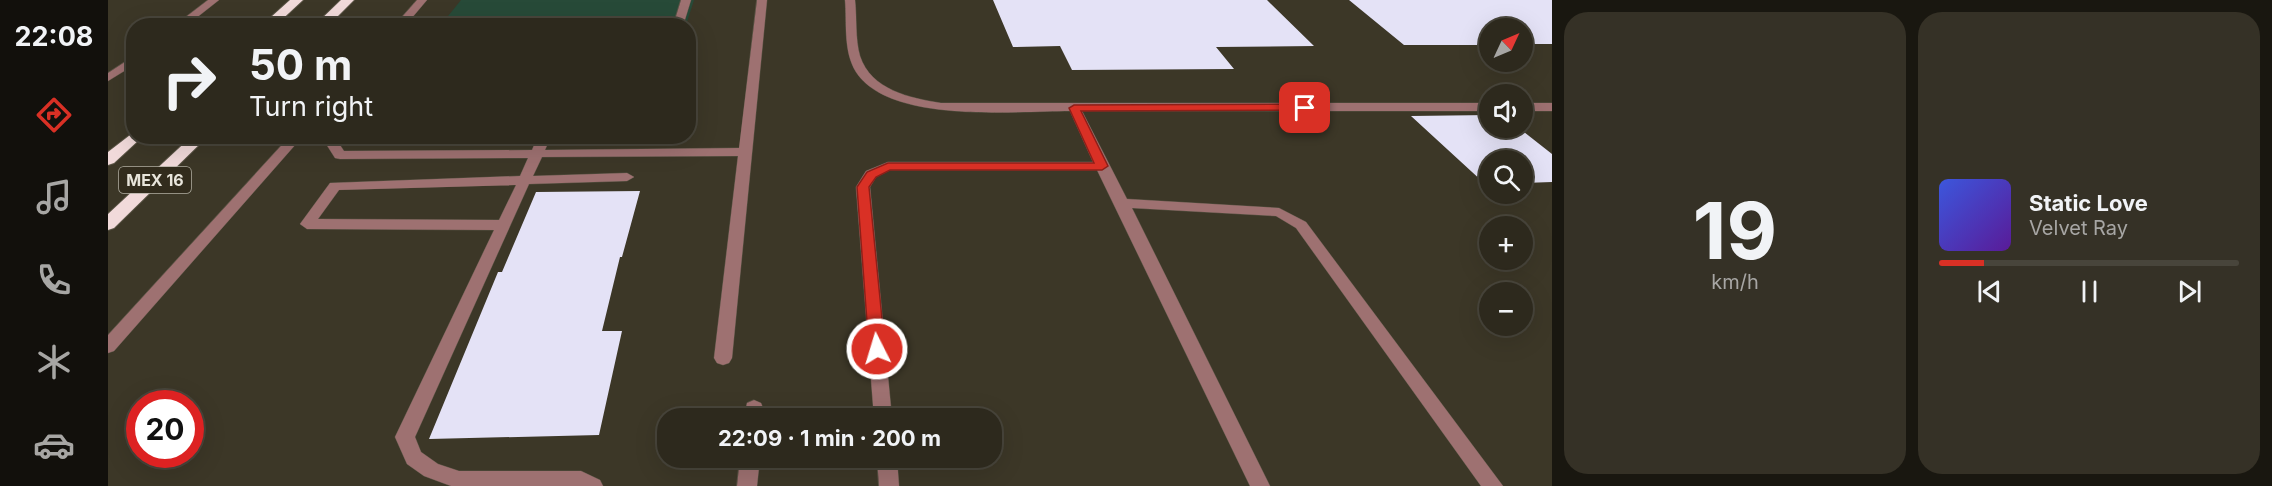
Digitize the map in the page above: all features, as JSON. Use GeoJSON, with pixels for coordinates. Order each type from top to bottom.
{"type":"FeatureCollection","features":[{"type":"Feature","properties":{"kind":"highway"},"geometry":{"type":"LineString","coordinates":[[276,18],[297,0]]}},
{"type":"Feature","properties":{"kind":"highway"},"geometry":{"type":"LineString","coordinates":[[329,18],[348,0]]}},
{"type":"Feature","properties":{"kind":"highway","name":"MEX 16"},"geometry":{"type":"LineString","coordinates":[[108,160],[126,144]]}},
{"type":"Feature","properties":{"kind":"highway","name":"MEX 16"},"geometry":{"type":"LineString","coordinates":[[108,224],[193,144]]}},
{"type":"Feature","properties":{"kind":"lane"},"geometry":{"type":"LineString","coordinates":[[190,18],[214,0]]}},
{"type":"Feature","properties":{"kind":"lane"},"geometry":{"type":"LineString","coordinates":[[406,18],[422,0]]}},
{"type":"Feature","properties":{"kind":"lane"},"geometry":{"type":"LineString","coordinates":[[680,18],[686,0]]}},
{"type":"Feature","properties":{"kind":"lane"},"geometry":{"type":"LineString","coordinates":[[723,358],[762,0]]}},
{"type":"Feature","properties":{"kind":"lane"},"geometry":{"type":"LineString","coordinates":[[850,0],[855,57],[861,70],[875,83],[896,96],[919,104],[954,108],[1479,107]]}},
{"type":"Feature","properties":{"kind":"lane"},"geometry":{"type":"LineString","coordinates":[[108,78],[126,65]]}},
{"type":"Feature","properties":{"kind":"lane"},"geometry":{"type":"LineString","coordinates":[[1533,107],[1552,107]]}},
{"type":"Feature","properties":{"kind":"lane"},"geometry":{"type":"LineString","coordinates":[[1074,108],[1260,486]]}},
{"type":"Feature","properties":{"kind":"lane"},"geometry":{"type":"LineString","coordinates":[[108,346],[290,144]]}},
{"type":"Feature","properties":{"kind":"lane"},"geometry":{"type":"LineString","coordinates":[[332,144],[340,155],[745,152]]}},
{"type":"Feature","properties":{"kind":"lane"},"geometry":{"type":"LineString","coordinates":[[541,144],[405,437],[414,458],[431,470],[459,480],[581,480],[593,486]]}},
{"type":"Feature","properties":{"kind":"lane"},"geometry":{"type":"LineString","coordinates":[[882,408],[863,187],[871,174],[888,166],[1102,166]]}},
{"type":"Feature","properties":{"kind":"lane"},"geometry":{"type":"LineString","coordinates":[[503,225],[307,224],[334,186],[523,182],[627,177]]}},
{"type":"Feature","properties":{"kind":"lane"},"geometry":{"type":"LineString","coordinates":[[1122,203],[1280,212],[1300,225],[1493,486]]}},
{"type":"Feature","properties":{"kind":"lane"},"geometry":{"type":"LineString","coordinates":[[747,486],[749,468]]}},
{"type":"Feature","properties":{"kind":"lane"},"geometry":{"type":"LineString","coordinates":[[887,468],[889,486]]}},
{"type":"Feature","properties":{"kind":"green space"},"geometry":{"type":"Polygon","coordinates":[[[461,0],[694,0],[688,18],[446,18],[461,0]]]}},
{"type":"Feature","properties":{"kind":"building"},"geometry":{"type":"Polygon","coordinates":[[[993,0],[1267,0],[1314,46],[1216,47],[1234,69],[1072,70],[1060,46],[1013,47],[993,0]]]}},
{"type":"Feature","properties":{"kind":"building"},"geometry":{"type":"Polygon","coordinates":[[[1349,0],[1552,0],[1552,44],[1533,44],[1533,18],[1479,18],[1479,45],[1404,45],[1349,0]]]}},
{"type":"Feature","properties":{"kind":"building"},"geometry":{"type":"Polygon","coordinates":[[[1479,115],[1479,138],[1532,138],[1552,154],[1552,182],[1533,183],[1533,150],[1479,150],[1479,178],[1411,116],[1479,115]]]}},
{"type":"Feature","properties":{"kind":"building"},"geometry":{"type":"Polygon","coordinates":[[[640,191],[622,257],[620,257],[602,331],[622,331],[599,435],[429,439],[498,272],[502,272],[536,192],[640,191]]]}},
{"type":"Feature","properties":{"kind":"route"},"geometry":{"type":"LineString","coordinates":[[877,349],[863,187],[871,174],[888,166],[1102,166],[1074,108],[1305,108]]}}]}
